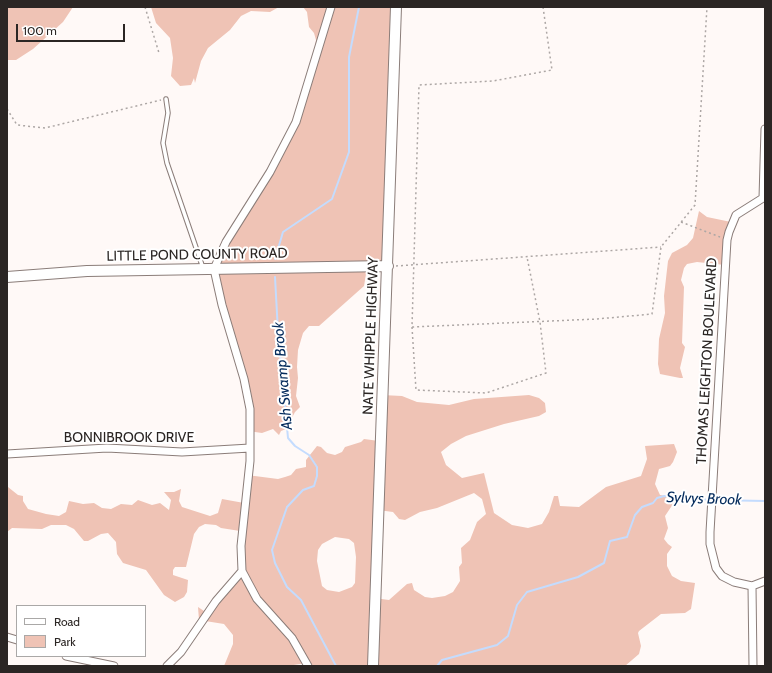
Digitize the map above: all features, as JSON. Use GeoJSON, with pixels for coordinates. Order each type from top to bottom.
{"type":"FeatureCollection","features":[{"type":"Feature","properties":{"kind":"main road","name":"NATE WHIPPLE HIGHWAY"},"geometry":{"type":"LineString","coordinates":[[372,666],[388,266],[396,7]]}},
{"type":"Feature","properties":{"kind":"main road","name":"LITTLE POND COUNTY ROAD"},"geometry":{"type":"LineString","coordinates":[[7,277],[87,271],[388,266]]}},
{"type":"Feature","properties":{"kind":"street"},"geometry":{"type":"LineString","coordinates":[[308,666],[292,638],[257,599],[242,571],[241,546],[250,448],[250,423],[247,393],[222,305],[214,269],[226,242],[270,172],[296,122],[332,7]]}},
{"type":"Feature","properties":{"kind":"street","name":"THOMAS LEIGHTON BOULEVARD"},"geometry":{"type":"LineString","coordinates":[[752,586],[734,582],[722,576],[716,568],[710,544],[727,240],[736,215],[764,198],[765,129]]}},
{"type":"Feature","properties":{"kind":"street","name":"BONNIBROOK DRIVE"},"geometry":{"type":"LineString","coordinates":[[7,454],[107,448],[182,452],[250,448]]}},
{"type":"Feature","properties":{"kind":"street"},"geometry":{"type":"LineString","coordinates":[[167,666],[181,652],[216,600],[242,571]]}},
{"type":"Feature","properties":{"kind":"street"},"geometry":{"type":"LineString","coordinates":[[753,666],[752,586],[765,581]]}},
{"type":"Feature","properties":{"kind":"street"},"geometry":{"type":"LineString","coordinates":[[71,657],[114,666]]}},
{"type":"Feature","properties":{"kind":"lane"},"geometry":{"type":"LineString","coordinates":[[166,99],[168,113],[163,143],[167,163],[203,269]]}},
{"type":"Feature","properties":{"kind":"path"},"geometry":{"type":"LineString","coordinates":[[144,7],[159,53]]}},
{"type":"Feature","properties":{"kind":"path"},"geometry":{"type":"LineString","coordinates":[[527,257],[540,322],[546,373],[486,393],[416,390],[412,328],[419,85],[493,81],[552,70],[543,7]]}},
{"type":"Feature","properties":{"kind":"path"},"geometry":{"type":"LineString","coordinates":[[412,328],[540,322],[652,314],[660,247],[695,205],[707,7]]}},
{"type":"Feature","properties":{"kind":"path"},"geometry":{"type":"LineString","coordinates":[[7,109],[17,125],[45,128],[166,99]]}},
{"type":"Feature","properties":{"kind":"path"},"geometry":{"type":"LineString","coordinates":[[681,222],[727,240]]}},
{"type":"Feature","properties":{"kind":"path"},"geometry":{"type":"LineString","coordinates":[[388,266],[660,247]]}},
{"type":"Feature","properties":{"kind":"green space"},"geometry":{"type":"Polygon","coordinates":[[[7,7],[73,7],[63,22],[33,49],[16,60],[7,60],[7,7]]]}},
{"type":"Feature","properties":{"kind":"green space"},"geometry":{"type":"Polygon","coordinates":[[[151,7],[279,7],[270,12],[251,11],[241,16],[230,30],[208,48],[201,61],[195,83],[194,78],[191,85],[180,86],[171,76],[173,58],[170,38],[156,23],[151,7]]]}},
{"type":"Feature","properties":{"kind":"green space"},"geometry":{"type":"Polygon","coordinates":[[[303,7],[394,7],[385,265],[367,268],[364,286],[319,326],[309,326],[303,333],[298,350],[297,367],[298,378],[296,396],[300,407],[295,412],[286,429],[281,431],[279,435],[273,429],[262,433],[248,431],[245,389],[214,274],[222,252],[295,127],[312,68],[316,40],[314,33],[309,27],[307,12],[303,7]]]}},
{"type":"Feature","properties":{"kind":"green space"},"geometry":{"type":"Polygon","coordinates":[[[699,211],[707,217],[731,222],[725,265],[697,262],[687,264],[684,268],[681,280],[684,287],[682,343],[685,347],[680,368],[683,378],[680,378],[660,374],[658,364],[659,339],[665,313],[664,296],[668,261],[672,253],[687,245],[693,238],[699,211]]]}},
{"type":"Feature","properties":{"kind":"green space"},"geometry":{"type":"Polygon","coordinates":[[[382,395],[402,396],[417,402],[449,405],[474,399],[529,395],[539,398],[545,403],[546,412],[539,416],[504,424],[466,436],[451,444],[441,452],[446,465],[462,478],[484,473],[494,513],[512,525],[528,528],[542,524],[549,512],[554,496],[558,496],[560,506],[579,507],[606,487],[641,476],[647,459],[645,446],[674,444],[677,452],[673,462],[670,466],[659,469],[655,484],[660,495],[677,498],[665,516],[668,528],[664,539],[672,547],[667,554],[667,566],[672,576],[681,581],[695,583],[691,609],[685,613],[661,614],[639,631],[638,633],[641,646],[639,654],[625,666],[309,666],[307,663],[287,666],[224,666],[233,644],[233,635],[224,624],[199,620],[198,607],[204,611],[239,572],[240,531],[221,528],[216,525],[205,524],[199,527],[194,534],[186,567],[175,567],[173,570],[173,575],[188,580],[187,592],[184,597],[175,602],[164,595],[146,570],[123,563],[117,554],[116,542],[108,533],[101,534],[88,541],[84,541],[74,529],[66,525],[51,525],[42,529],[12,528],[7,532],[7,464],[8,487],[18,495],[23,496],[23,501],[28,509],[46,514],[59,516],[66,512],[69,501],[83,504],[94,503],[102,508],[111,509],[121,504],[132,505],[138,500],[152,505],[160,503],[169,510],[171,500],[164,492],[174,492],[181,489],[179,501],[182,507],[210,516],[218,513],[222,499],[244,503],[247,475],[278,479],[291,475],[296,469],[306,467],[306,460],[317,446],[321,447],[327,453],[335,455],[342,452],[345,447],[361,442],[364,439],[379,441],[382,395]],[[474,493],[437,508],[420,512],[405,520],[399,519],[393,512],[378,510],[374,598],[389,600],[407,584],[412,583],[414,590],[425,597],[432,598],[445,596],[453,592],[460,581],[459,567],[462,563],[461,548],[470,540],[477,522],[486,514],[482,499],[474,493]],[[335,537],[322,544],[318,550],[317,561],[322,586],[327,590],[339,592],[352,587],[355,583],[356,557],[354,543],[349,539],[335,537]]]}},
{"type":"Feature","properties":{"kind":"waterway","name":"Ash Swamp Brook"},"geometry":{"type":"LineString","coordinates":[[275,259],[283,232],[332,199],[349,152],[349,57],[359,7]]}},
{"type":"Feature","properties":{"kind":"waterway","name":"Ash Swamp Brook"},"geometry":{"type":"LineString","coordinates":[[275,277],[278,332],[288,438],[295,446],[309,455],[317,467],[317,476],[314,486],[303,490],[287,507],[272,550],[275,563],[287,587],[301,600],[336,666]]}},
{"type":"Feature","properties":{"kind":"waterway","name":"Sylvys Brook"},"geometry":{"type":"LineString","coordinates":[[437,666],[442,660],[497,645],[508,636],[517,605],[527,592],[578,577],[604,563],[610,541],[627,537],[635,515],[642,507],[653,503],[657,498],[664,496],[710,500]]}},
{"type":"Feature","properties":{"kind":"waterway","name":"Sylvys Brook"},"geometry":{"type":"LineString","coordinates":[[714,500],[765,501]]}}]}
